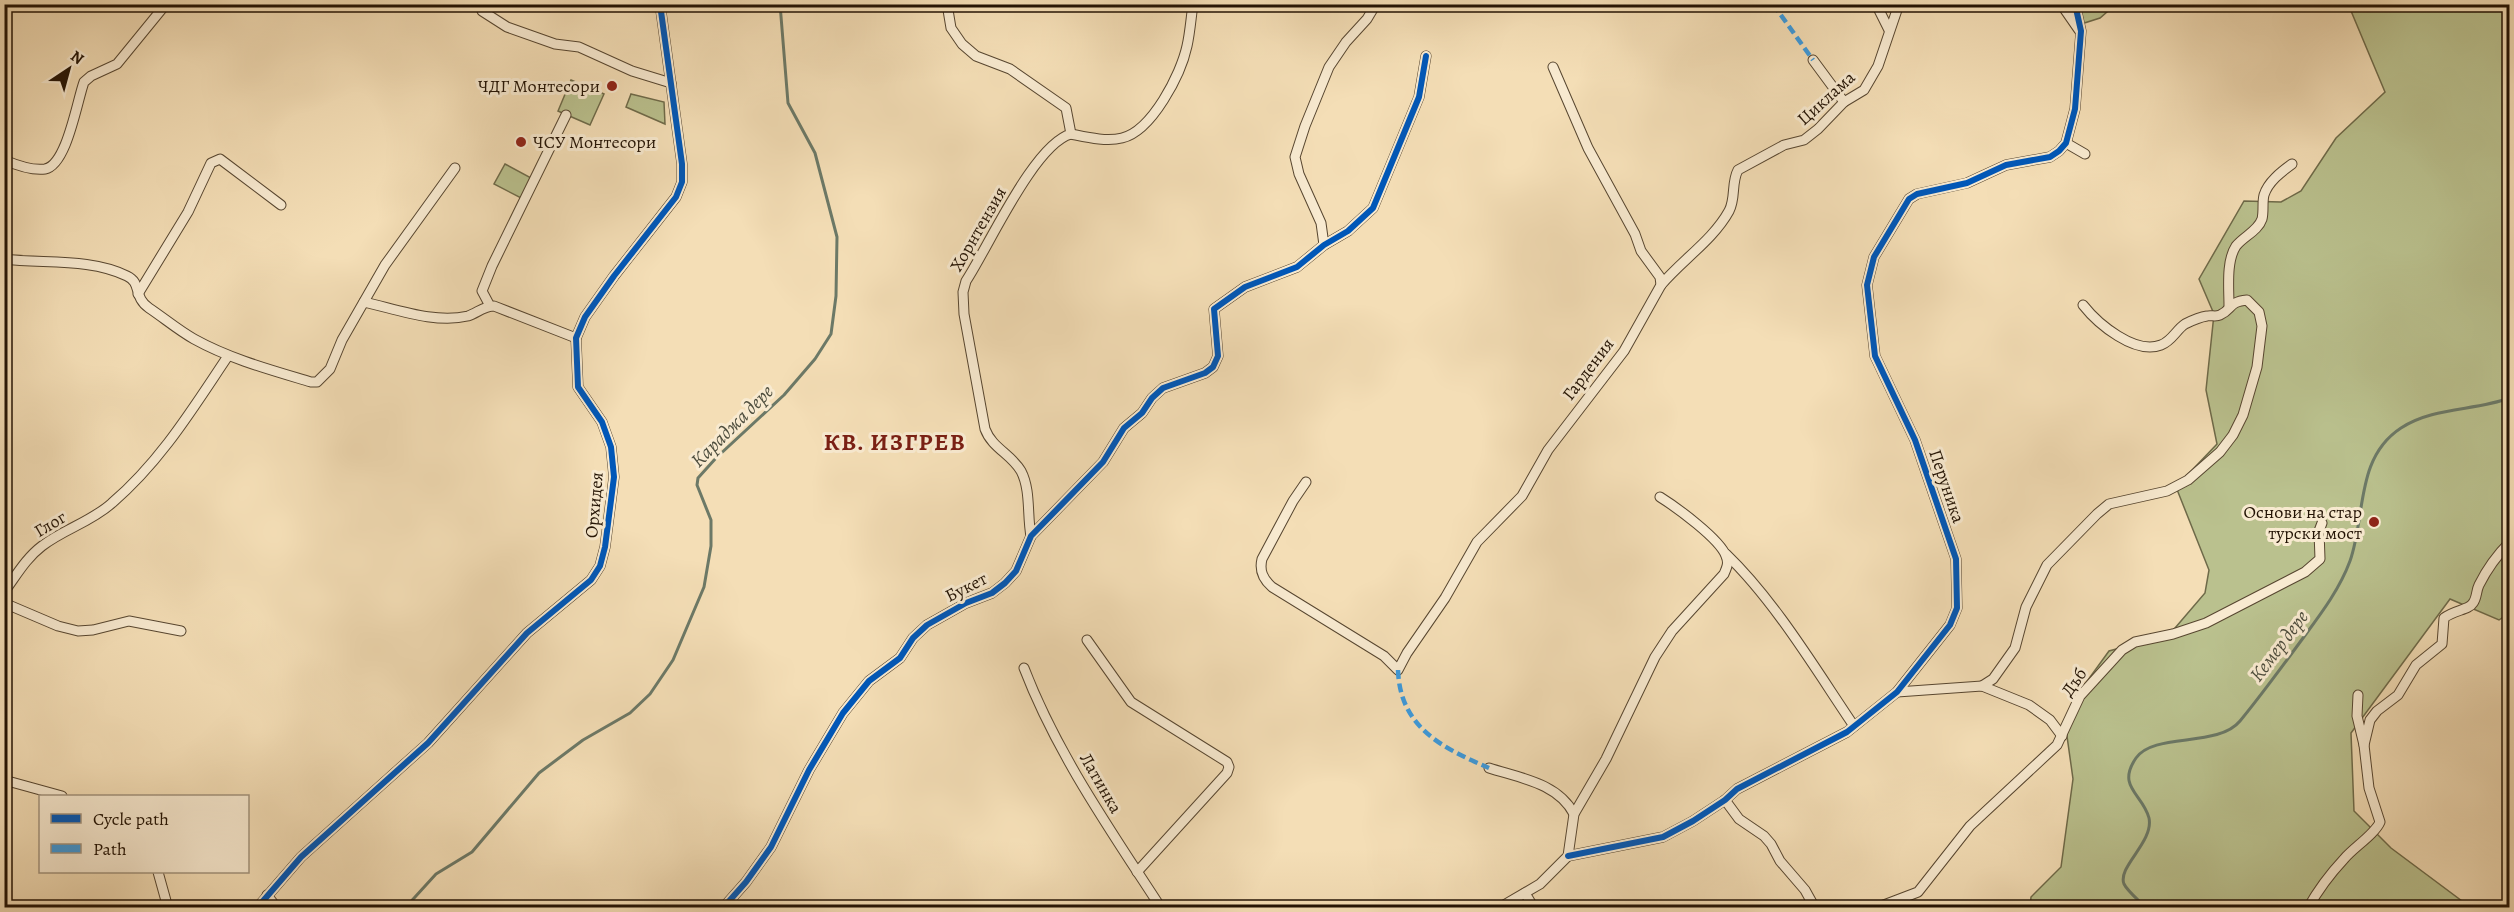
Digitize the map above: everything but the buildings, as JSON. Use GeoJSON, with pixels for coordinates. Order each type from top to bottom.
{"type":"FeatureCollection","features":[{"type":"Feature","properties":{"kind":"street"},"geometry":{"type":"LineString","coordinates":[[4,160],[19,166],[46,169],[54,164],[65,147],[84,82],[91,76],[117,64],[166,4]]}},
{"type":"Feature","properties":{"kind":"street","name":"Орхидея"},"geometry":{"type":"LineString","coordinates":[[257,908],[301,857],[428,743],[527,633],[574,596],[591,580],[600,566],[605,547],[614,477],[611,447],[602,422],[578,387],[576,338],[585,317],[676,197],[682,182],[682,164],[660,4]]}},
{"type":"Feature","properties":{"kind":"street"},"geometry":{"type":"LineString","coordinates":[[947,4],[951,28],[962,44],[976,56],[1010,69],[1066,108],[1071,134],[1092,138],[1122,138],[1137,130],[1153,116],[1180,67],[1187,46],[1193,4]]}},
{"type":"Feature","properties":{"kind":"street"},"geometry":{"type":"LineString","coordinates":[[1376,4],[1329,67],[1295,157],[1299,174],[1321,223],[1324,245],[1348,231],[1373,208],[1419,97],[1426,56]]}},
{"type":"Feature","properties":{"kind":"street"},"geometry":{"type":"LineString","coordinates":[[1876,4],[1889,30]]}},
{"type":"Feature","properties":{"kind":"street","name":"Циклама"},"geometry":{"type":"LineString","coordinates":[[1728,212],[1735,197],[1734,177],[1738,170],[1784,145],[1804,140],[1844,102],[1864,90],[1871,79],[1899,4]]}},
{"type":"Feature","properties":{"kind":"street"},"geometry":{"type":"LineString","coordinates":[[2061,4],[2081,31]]}},
{"type":"Feature","properties":{"kind":"street"},"geometry":{"type":"LineString","coordinates":[[2075,4],[2081,31],[2075,109],[2066,143],[2085,154]]}},
{"type":"Feature","properties":{"kind":"street"},"geometry":{"type":"LineString","coordinates":[[482,11],[507,27],[555,44],[579,46],[632,71],[671,83]]}},
{"type":"Feature","properties":{"kind":"street"},"geometry":{"type":"LineString","coordinates":[[1813,60],[1844,102]]}},
{"type":"Feature","properties":{"kind":"street"},"geometry":{"type":"LineString","coordinates":[[1553,67],[1596,165],[1635,234],[1641,251],[1660,277],[1661,285]]}},
{"type":"Feature","properties":{"kind":"street"},"geometry":{"type":"LineString","coordinates":[[490,306],[482,291],[566,115]]}},
{"type":"Feature","properties":{"kind":"street","name":"Хорнтензия"},"geometry":{"type":"LineString","coordinates":[[1031,536],[1026,484],[1022,473],[1014,460],[988,437],[985,429],[964,314],[963,292],[966,281],[1015,196],[1044,154],[1061,137],[1071,134]]}},
{"type":"Feature","properties":{"kind":"street","name":"Перуника"},"geometry":{"type":"LineString","coordinates":[[1568,856],[1663,837],[1693,821],[1725,800],[1737,789],[1854,726],[1898,692],[1950,625],[1957,608],[1956,559],[1915,440],[1875,356],[1867,285],[1874,257],[1905,205],[1917,194],[1967,183],[2006,165],[2049,157],[2066,143]]}},
{"type":"Feature","properties":{"kind":"street"},"geometry":{"type":"LineString","coordinates":[[138,294],[188,212],[211,163],[220,159],[281,205]]}},
{"type":"Feature","properties":{"kind":"street"},"geometry":{"type":"LineString","coordinates":[[2229,306],[2231,258],[2235,247],[2261,220],[2263,196],[2269,185],[2292,164]]}},
{"type":"Feature","properties":{"kind":"street"},"geometry":{"type":"LineString","coordinates":[[4,259],[93,266],[125,275],[133,279],[142,303],[193,339],[228,356],[317,382],[330,369],[342,340],[385,265],[455,168]]}},
{"type":"Feature","properties":{"kind":"street","name":"Гардения"},"geometry":{"type":"LineString","coordinates":[[1306,482],[1293,501],[1262,559],[1260,566],[1262,574],[1272,587],[1384,656],[1398,670],[1436,612],[1477,542],[1522,496],[1548,450],[1624,351],[1661,285],[1697,249],[1728,212]]}},
{"type":"Feature","properties":{"kind":"street","name":"Букет"},"geometry":{"type":"LineString","coordinates":[[723,908],[746,882],[771,847],[809,770],[852,700],[868,681],[900,657],[927,625],[966,603],[992,593],[1005,583],[1016,571],[1031,536],[1102,462],[1124,428],[1142,413],[1152,398],[1163,388],[1205,373],[1213,367],[1218,356],[1214,309],[1245,287],[1297,267],[1324,245]]}},
{"type":"Feature","properties":{"kind":"street"},"geometry":{"type":"LineString","coordinates":[[1982,686],[1993,679],[2015,648],[2026,607],[2047,565],[2109,504],[2167,491],[2188,480],[2220,452],[2233,435],[2243,416],[2257,368],[2262,326],[2259,312],[2247,300],[2236,301],[2218,316],[2205,316],[2184,325],[2169,342],[2158,347],[2138,345],[2114,334],[2096,322],[2083,305]]}},
{"type":"Feature","properties":{"kind":"street"},"geometry":{"type":"LineString","coordinates":[[364,302],[432,317],[467,316],[490,306],[500,307],[576,338]]}},
{"type":"Feature","properties":{"kind":"street","name":"Глог"},"geometry":{"type":"LineString","coordinates":[[4,592],[26,561],[43,545],[95,518],[143,473],[176,435],[228,356]]}},
{"type":"Feature","properties":{"kind":"street"},"geometry":{"type":"LineString","coordinates":[[1660,497],[1700,526],[1740,568],[1795,639],[1854,726]]}},
{"type":"Feature","properties":{"kind":"street","name":"Дъб"},"geometry":{"type":"LineString","coordinates":[[1876,908],[1918,892],[1975,820],[2048,756],[2062,736],[2080,696],[2110,660],[2135,642],[2173,634],[2206,623],[2305,572],[2320,559],[2319,531],[2322,523]]}},
{"type":"Feature","properties":{"kind":"street"},"geometry":{"type":"LineString","coordinates":[[2364,745],[2370,720],[2377,711],[2398,695],[2416,665],[2442,644],[2444,618],[2452,611],[2467,609],[2473,604],[2477,588],[2486,572],[2510,542]]}},
{"type":"Feature","properties":{"kind":"street"},"geometry":{"type":"LineString","coordinates":[[1499,908],[1540,884],[1568,856],[1574,814],[1606,759],[1655,657],[1672,631],[1724,574],[1728,565],[1726,554]]}},
{"type":"Feature","properties":{"kind":"street"},"geometry":{"type":"LineString","coordinates":[[4,603],[58,626],[78,631],[93,630],[129,621],[181,631]]}},
{"type":"Feature","properties":{"kind":"street"},"geometry":{"type":"LineString","coordinates":[[1087,640],[1131,702],[1227,762],[1229,767],[1227,773],[1137,872]]}},
{"type":"Feature","properties":{"kind":"street","name":"Латинка"},"geometry":{"type":"LineString","coordinates":[[1024,668],[1031,687],[1077,776],[1161,908]]}},
{"type":"Feature","properties":{"kind":"street"},"geometry":{"type":"LineString","coordinates":[[1898,692],[1982,686],[2029,705],[2050,720],[2062,736]]}},
{"type":"Feature","properties":{"kind":"street"},"geometry":{"type":"LineString","coordinates":[[2308,908],[2322,884],[2363,838],[2377,828],[2380,822],[2369,788],[2364,745],[2357,716],[2358,694]]}},
{"type":"Feature","properties":{"kind":"street"},"geometry":{"type":"LineString","coordinates":[[1489,768],[1543,785],[1560,795],[1574,814]]}},
{"type":"Feature","properties":{"kind":"street"},"geometry":{"type":"LineString","coordinates":[[4,780],[58,795]]}},
{"type":"Feature","properties":{"kind":"street"},"geometry":{"type":"LineString","coordinates":[[1725,800],[1739,819],[1764,836],[1771,844],[1780,861],[1805,890],[1815,908]]}},
{"type":"Feature","properties":{"kind":"street"},"geometry":{"type":"LineString","coordinates":[[158,873],[168,908]]}},
{"type":"Feature","properties":{"kind":"street"},"geometry":{"type":"LineString","coordinates":[[1525,893],[1534,908]]}},
{"type":"Feature","properties":{"kind":"street"},"geometry":{"type":"LineString","coordinates":[[267,895],[277,908]]}},
{"type":"Feature","properties":{"kind":"green space"},"geometry":{"type":"Polygon","coordinates":[[[2066,5],[2115,5],[2100,18],[2078,25],[2066,5]]]}},
{"type":"Feature","properties":{"kind":"green space"},"geometry":{"type":"Polygon","coordinates":[[[2315,5],[2509,5],[2509,613],[2499,620],[2450,599],[2351,733],[2354,811],[2391,848],[2470,907],[2030,908],[2031,897],[2061,867],[2073,779],[2066,729],[2077,695],[2109,651],[2169,635],[2205,593],[2209,570],[2176,487],[2217,444],[2206,390],[2214,314],[2199,279],[2244,201],[2281,202],[2301,191],[2336,138],[2385,92],[2351,11],[2315,5]]]}},
{"type":"Feature","properties":{"kind":"green space"},"geometry":{"type":"Polygon","coordinates":[[[571,80],[604,94],[590,125],[558,111],[571,80]]]}},
{"type":"Feature","properties":{"kind":"green space"},"geometry":{"type":"Polygon","coordinates":[[[631,94],[664,102],[665,124],[626,107],[631,94]]]}},
{"type":"Feature","properties":{"kind":"green space"},"geometry":{"type":"Polygon","coordinates":[[[505,164],[533,179],[523,199],[494,184],[505,164]]]}},
{"type":"Feature","properties":{"kind":"waterway","name":"Караджа дере"},"geometry":{"type":"LineString","coordinates":[[405,908],[436,874],[472,852],[539,773],[583,740],[630,713],[650,694],[673,660],[704,587],[711,546],[711,520],[697,485],[698,478],[716,458],[784,395],[815,359],[831,334],[836,296],[837,237],[815,153],[788,103],[780,4]]}},
{"type":"Feature","properties":{"kind":"waterway","name":"Кемер дере"},"geometry":{"type":"LineString","coordinates":[[2146,908],[2126,887],[2123,877],[2149,827],[2146,810],[2130,783],[2129,776],[2136,758],[2145,750],[2157,745],[2217,735],[2230,729],[2249,710],[2319,617],[2341,581],[2355,544],[2369,471],[2386,440],[2401,428],[2426,416],[2510,398]]}},
{"type":"Feature","properties":{"kind":"marked path"},"geometry":{"type":"LineString","coordinates":[[1773,4],[1813,60]]}},
{"type":"Feature","properties":{"kind":"marked path"},"geometry":{"type":"LineString","coordinates":[[1398,670],[1401,690],[1407,707],[1427,733],[1456,752],[1489,768]]}},
{"type":"Feature","properties":{"kind":"cycle path"},"geometry":{"type":"LineString","coordinates":[[257,908],[301,857],[428,743],[527,633],[591,580],[600,566],[605,547],[614,477],[611,447],[602,422],[578,387],[576,338],[585,317],[676,197],[682,182],[682,164],[660,4]]}},
{"type":"Feature","properties":{"kind":"cycle path"},"geometry":{"type":"LineString","coordinates":[[1568,856],[1663,837],[1693,821],[1725,800],[1737,789],[1847,732],[1897,692],[1950,625],[1957,608],[1956,559],[1915,440],[1875,356],[1867,285],[1874,257],[1909,199],[1917,194],[1967,183],[2006,165],[2050,157],[2066,143],[2075,109],[2081,31],[2075,4]]}},
{"type":"Feature","properties":{"kind":"cycle path"},"geometry":{"type":"LineString","coordinates":[[723,908],[746,882],[771,847],[809,770],[843,713],[869,681],[900,658],[913,638],[927,625],[966,603],[992,593],[1005,583],[1016,571],[1031,536],[1103,462],[1124,428],[1142,413],[1152,398],[1163,388],[1205,373],[1213,367],[1218,356],[1214,309],[1245,287],[1297,267],[1324,245],[1348,231],[1373,208],[1419,97],[1426,56]]}},
{"type":"Feature","properties":{"kind":"place","name":"ЧДГ Монтесори"},"geometry":{"type":"Point","coordinates":[612,86]}},
{"type":"Feature","properties":{"kind":"place","name":"ЧСУ Монтесори"},"geometry":{"type":"Point","coordinates":[521,142]}},
{"type":"Feature","properties":{"kind":"place","name":"Основи на стар турски мост"},"geometry":{"type":"Point","coordinates":[2374,522]}},
{"type":"Feature","properties":{"kind":"district","name":"КВ. ИЗГРЕВ"},"geometry":{"type":"Point","coordinates":[895,442]}}]}
